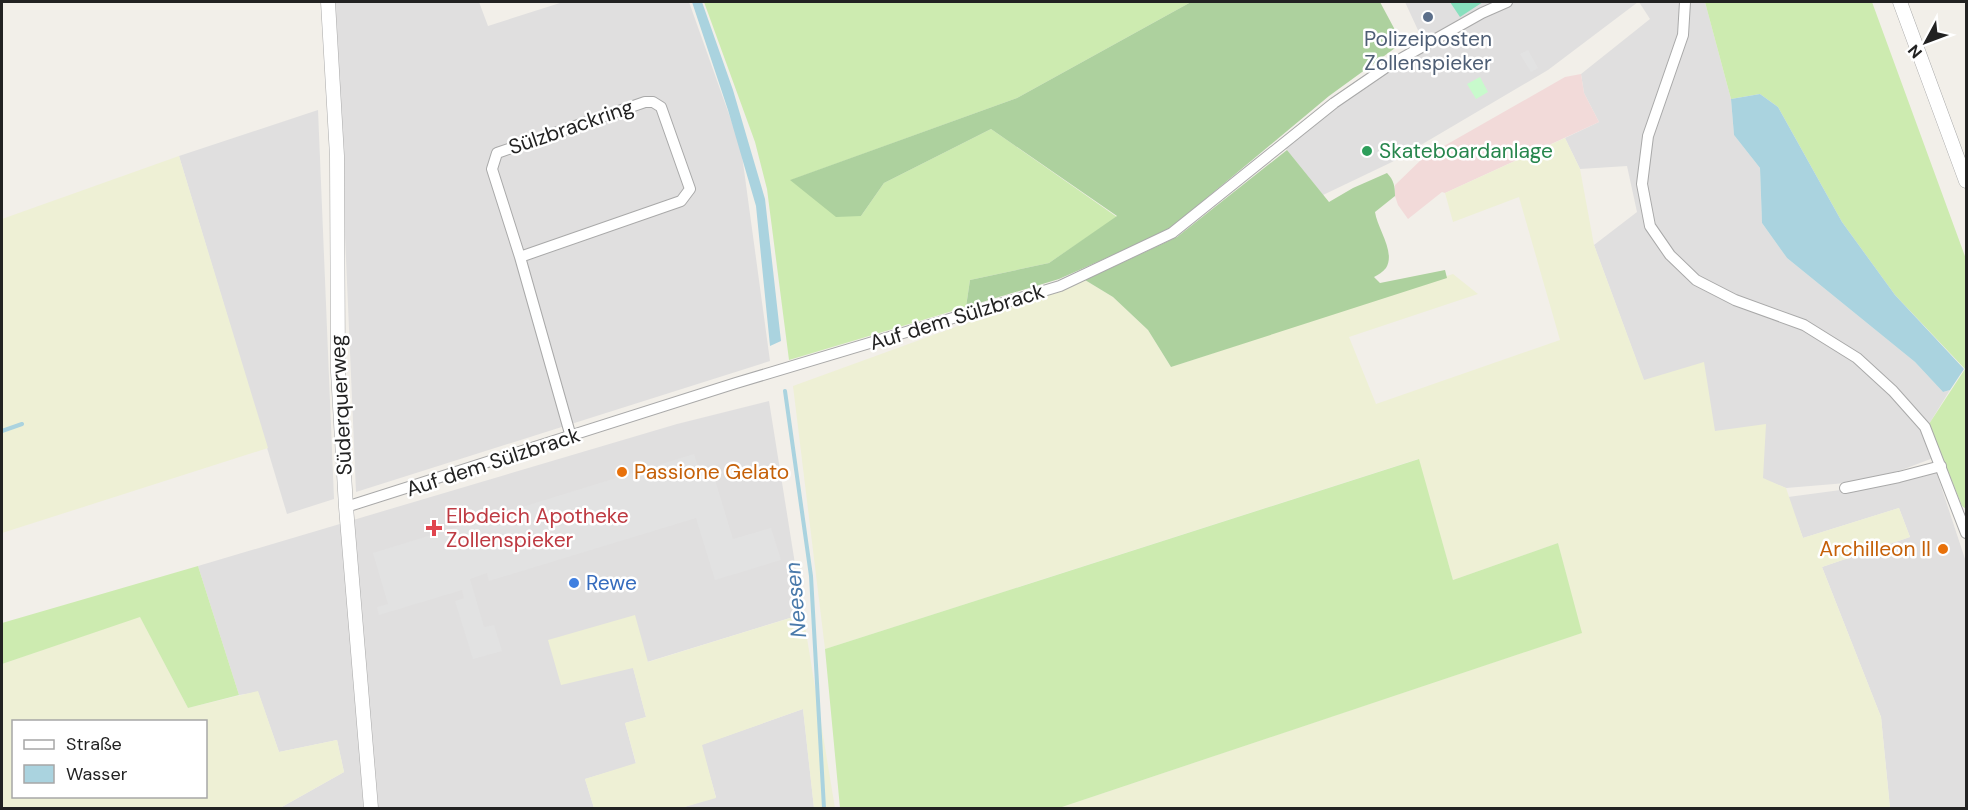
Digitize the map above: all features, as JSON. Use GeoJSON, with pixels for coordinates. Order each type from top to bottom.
{"type":"FeatureCollection","features":[{"type":"Feature","properties":{"kind":"street","name":"Süderquerweg"},"geometry":{"type":"LineString","coordinates":[[328,2],[337,156],[338,372],[346,507],[371,808]]}},
{"type":"Feature","properties":{"kind":"street","name":"Auf dem Sülzbrack"},"geometry":{"type":"LineString","coordinates":[[346,507],[736,383],[1060,286],[1172,232],[1334,104],[1388,66],[1482,13],[1507,2]]}},
{"type":"Feature","properties":{"kind":"street"},"geometry":{"type":"LineString","coordinates":[[1685,2],[1683,35],[1648,136],[1642,184],[1650,226],[1670,255],[1696,280],[1735,300],[1804,325],[1857,358],[1893,391],[1925,427],[1966,528]]}},
{"type":"Feature","properties":{"kind":"street"},"geometry":{"type":"LineString","coordinates":[[1900,2],[1966,181]]}},
{"type":"Feature","properties":{"kind":"street","name":"Sülzbrackring"},"geometry":{"type":"LineString","coordinates":[[520,257],[681,201],[690,189],[661,107],[653,102],[645,102],[497,153],[492,169],[572,437]]}},
{"type":"Feature","properties":{"kind":"street"},"geometry":{"type":"LineString","coordinates":[[1845,488],[1941,466]]}},
{"type":"Feature","properties":{"kind":"shaded area"},"geometry":{"type":"Polygon","coordinates":[[[335,2],[479,2],[488,26],[563,2],[689,2],[741,148],[770,361],[356,492],[335,2]]]}},
{"type":"Feature","properties":{"kind":"shaded area"},"geometry":{"type":"Polygon","coordinates":[[[1405,2],[1638,2],[1548,70],[1392,162],[1323,195],[1279,140],[1347,87],[1423,41],[1405,2]]]}},
{"type":"Feature","properties":{"kind":"shaded area"},"geometry":{"type":"Polygon","coordinates":[[[1639,2],[1705,2],[1731,99],[1734,135],[1760,168],[1762,223],[1787,258],[1915,362],[1943,392],[1950,390],[1929,424],[1941,455],[1899,471],[1846,483],[1786,488],[1763,479],[1715,431],[1644,381],[1594,245],[1637,212],[1627,166],[1580,169],[1565,138],[1599,122],[1584,93],[1581,74],[1650,19],[1639,2]]]}},
{"type":"Feature","properties":{"kind":"shaded area"},"geometry":{"type":"Polygon","coordinates":[[[1528,50],[1538,68],[1531,72],[1520,54],[1528,50]]]}},
{"type":"Feature","properties":{"kind":"shaded area"},"geometry":{"type":"Polygon","coordinates":[[[1581,74],[1584,93],[1599,122],[1445,193],[1442,192],[1408,219],[1398,205],[1395,185],[1423,158],[1565,77],[1581,74]]]}},
{"type":"Feature","properties":{"kind":"shaded area"},"geometry":{"type":"Polygon","coordinates":[[[318,110],[334,499],[287,514],[179,156],[318,110]]]}},
{"type":"Feature","properties":{"kind":"shaded area"},"geometry":{"type":"Polygon","coordinates":[[[769,401],[803,614],[647,662],[561,684],[633,667],[646,717],[625,723],[636,764],[585,779],[594,808],[280,808],[344,772],[337,740],[279,752],[258,692],[239,695],[198,566],[677,424],[769,401]]]}},
{"type":"Feature","properties":{"kind":"shaded area"},"geometry":{"type":"Polygon","coordinates":[[[694,454],[701,476],[713,473],[733,539],[771,528],[781,560],[715,580],[696,518],[489,581],[487,573],[470,579],[484,627],[494,625],[502,651],[473,659],[455,601],[464,598],[462,590],[379,615],[377,607],[388,604],[373,553],[694,454]]]}},
{"type":"Feature","properties":{"kind":"shaded area"},"geometry":{"type":"Polygon","coordinates":[[[1936,471],[1966,562],[1966,808],[1890,808],[1881,717],[1822,567],[1910,537],[1899,508],[1803,538],[1788,497],[1901,482],[1936,471]]]}},
{"type":"Feature","properties":{"kind":"shaded area"},"geometry":{"type":"Polygon","coordinates":[[[803,709],[814,808],[681,808],[716,797],[701,745],[803,709]]]}},
{"type":"Feature","properties":{"kind":"green space"},"geometry":{"type":"Polygon","coordinates":[[[704,2],[1191,2],[1017,98],[791,180],[861,216],[884,183],[991,129],[1117,217],[1049,263],[970,280],[966,307],[789,360],[767,189],[755,142],[704,2]]]}},
{"type":"Feature","properties":{"kind":"green space"},"geometry":{"type":"Polygon","coordinates":[[[1191,2],[1380,2],[1402,43],[1329,96],[1167,231],[1059,279],[966,307],[970,280],[1049,263],[1117,216],[991,129],[884,183],[861,216],[836,217],[790,180],[1017,98],[1191,2]]]}},
{"type":"Feature","properties":{"kind":"green space"},"geometry":{"type":"Polygon","coordinates":[[[1450,2],[1483,2],[1460,17],[1450,2]]]}},
{"type":"Feature","properties":{"kind":"green space"},"geometry":{"type":"Polygon","coordinates":[[[1705,2],[1872,2],[1966,259],[1966,509],[1962,506],[1929,424],[1965,369],[1895,295],[1842,222],[1778,107],[1760,94],[1731,99],[1705,2]]]}},
{"type":"Feature","properties":{"kind":"green space"},"geometry":{"type":"Polygon","coordinates":[[[1480,77],[1488,92],[1476,99],[1467,84],[1480,77]]]}},
{"type":"Feature","properties":{"kind":"green space"},"geometry":{"type":"Polygon","coordinates":[[[1565,138],[1580,169],[1594,245],[1644,380],[1704,362],[1715,431],[1766,424],[1763,478],[1786,488],[1803,538],[1899,508],[1910,537],[1822,567],[1881,717],[1890,808],[1059,808],[1581,633],[1558,543],[1453,580],[1418,459],[825,649],[793,386],[1085,280],[1113,297],[1148,330],[1171,367],[1453,274],[1478,294],[1349,337],[1376,404],[1560,340],[1519,197],[1453,222],[1445,193],[1565,138]]]}},
{"type":"Feature","properties":{"kind":"green space"},"geometry":{"type":"Polygon","coordinates":[[[1287,150],[1329,202],[1387,173],[1394,184],[1395,196],[1375,212],[1389,255],[1386,268],[1374,277],[1380,283],[1445,270],[1447,278],[1171,367],[1148,330],[1113,297],[1085,280],[1177,237],[1287,150]]]}},
{"type":"Feature","properties":{"kind":"green space"},"geometry":{"type":"Polygon","coordinates":[[[179,156],[268,448],[2,533],[2,219],[179,156]]]}},
{"type":"Feature","properties":{"kind":"green space"},"geometry":{"type":"Polygon","coordinates":[[[1419,459],[1453,580],[1558,543],[1582,633],[1059,808],[840,808],[825,649],[1419,459]]]}},
{"type":"Feature","properties":{"kind":"green space"},"geometry":{"type":"Polygon","coordinates":[[[198,566],[239,695],[188,708],[140,617],[2,664],[2,623],[198,566]]]}},
{"type":"Feature","properties":{"kind":"green space"},"geometry":{"type":"Polygon","coordinates":[[[803,614],[835,808],[814,808],[803,709],[702,745],[716,798],[681,808],[594,808],[585,779],[636,763],[625,723],[646,717],[633,668],[561,685],[548,640],[635,615],[648,662],[803,614]]]}},
{"type":"Feature","properties":{"kind":"green space"},"geometry":{"type":"Polygon","coordinates":[[[140,616],[188,708],[258,691],[279,752],[337,740],[344,772],[280,808],[2,808],[2,664],[140,616]]]}},
{"type":"Feature","properties":{"kind":"water"},"geometry":{"type":"Polygon","coordinates":[[[692,2],[702,2],[733,90],[765,199],[781,341],[770,346],[756,206],[728,110],[692,2]]]}},
{"type":"Feature","properties":{"kind":"water"},"geometry":{"type":"Polygon","coordinates":[[[1760,94],[1778,107],[1842,222],[1895,295],[1964,369],[1950,390],[1943,392],[1915,362],[1787,258],[1762,223],[1760,168],[1734,135],[1731,99],[1760,94]]]}},
{"type":"Feature","properties":{"kind":"waterway","name":"Neesen"},"geometry":{"type":"LineString","coordinates":[[785,391],[811,576],[824,808]]}},
{"type":"Feature","properties":{"kind":"waterway"},"geometry":{"type":"LineString","coordinates":[[2,431],[22,424]]}},
{"type":"Feature","properties":{"kind":"place","name":"Polizeiposten Zollenspieker"},"geometry":{"type":"Point","coordinates":[1428,17]}},
{"type":"Feature","properties":{"kind":"place","name":"Skateboardanlage"},"geometry":{"type":"Point","coordinates":[1367,151]}},
{"type":"Feature","properties":{"kind":"place","name":"Passione Gelato"},"geometry":{"type":"Point","coordinates":[622,472]}},
{"type":"Feature","properties":{"kind":"place","name":"Elbdeich Apotheke Zollenspieker"},"geometry":{"type":"Point","coordinates":[434,528]}},
{"type":"Feature","properties":{"kind":"place","name":"Archilleon II"},"geometry":{"type":"Point","coordinates":[1943,549]}},
{"type":"Feature","properties":{"kind":"place","name":"Rewe"},"geometry":{"type":"Point","coordinates":[574,583]}}]}
